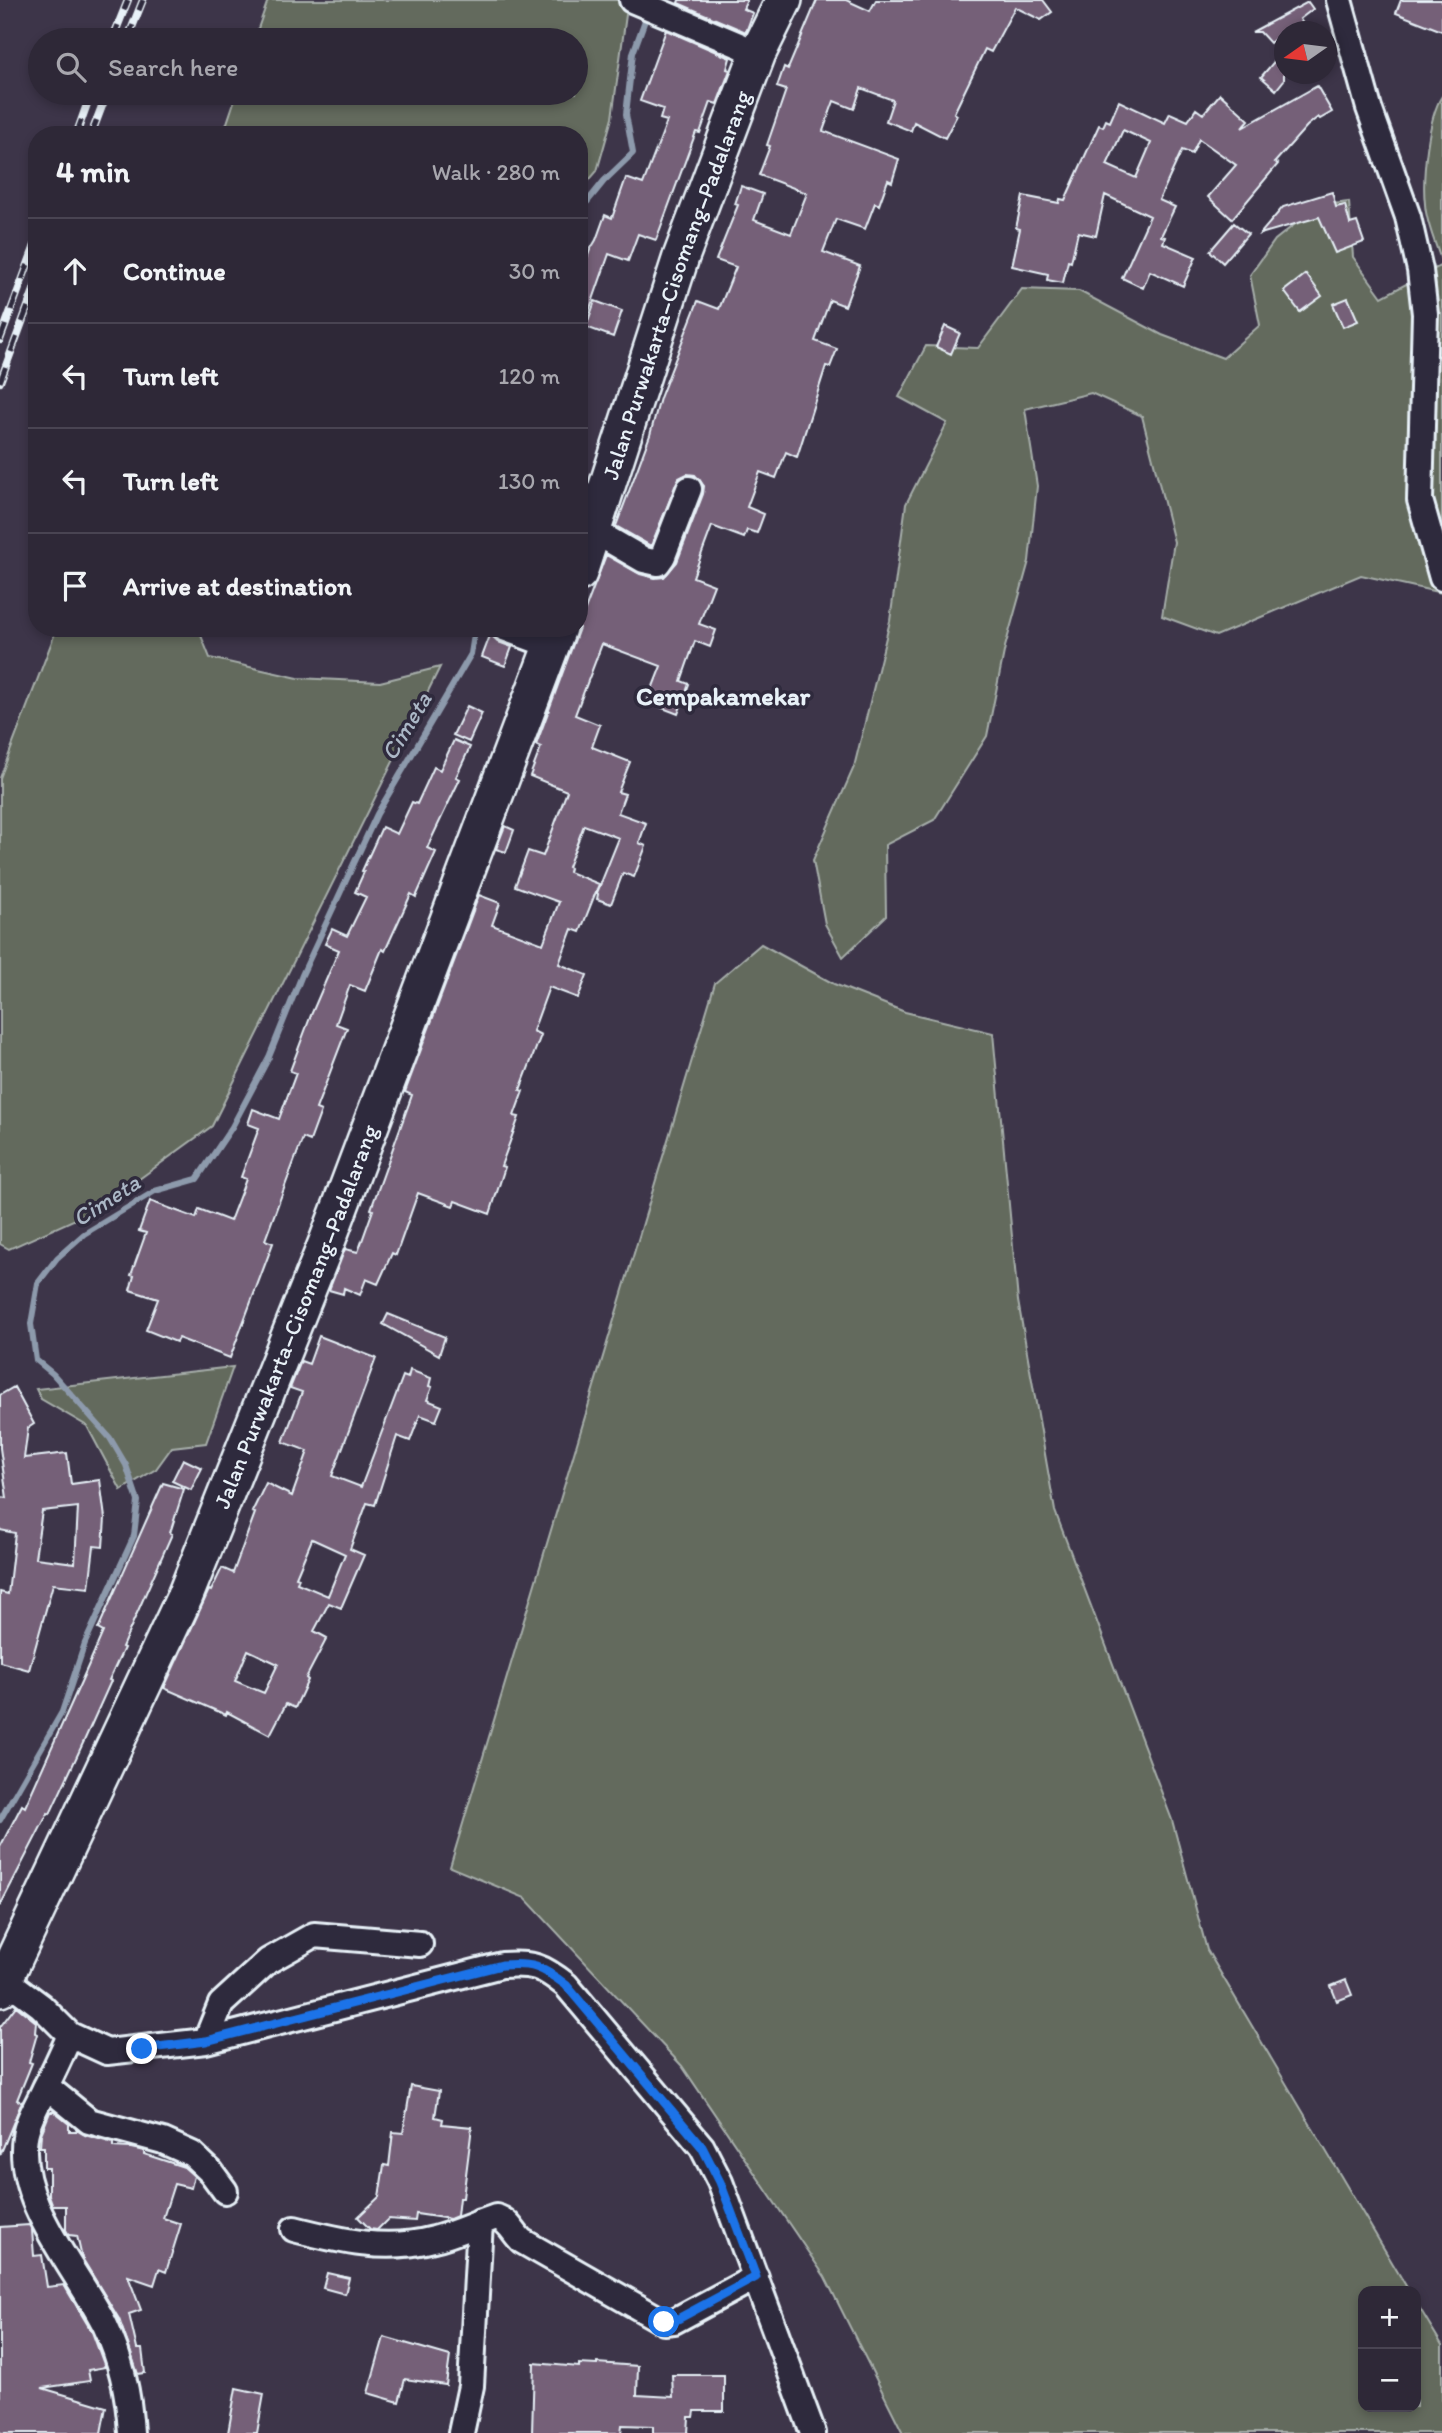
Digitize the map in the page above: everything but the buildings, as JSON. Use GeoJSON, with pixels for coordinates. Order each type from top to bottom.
{"type":"FeatureCollection","features":[{"type":"Feature","properties":{"kind":"highway","name":"Jalan Purwakarta–Cisomang–Padalarang"},"geometry":{"type":"LineString","coordinates":[[588,548],[681,257],[758,53],[785,0]]}},
{"type":"Feature","properties":{"kind":"highway","name":"Jalan Purwakarta–Cisomang–Padalarang"},"geometry":{"type":"LineString","coordinates":[[3,1982],[185,1596],[333,1226],[555,637]]}},
{"type":"Feature","properties":{"kind":"street"},"geometry":{"type":"LineString","coordinates":[[632,0],[758,53]]}},
{"type":"Feature","properties":{"kind":"street"},"geometry":{"type":"LineString","coordinates":[[1339,0],[1369,108],[1408,217],[1420,270],[1425,314],[1420,500],[1442,579]]}},
{"type":"Feature","properties":{"kind":"street"},"geometry":{"type":"LineString","coordinates":[[594,531],[644,560],[658,563],[689,489]]}},
{"type":"Feature","properties":{"kind":"street"},"geometry":{"type":"LineString","coordinates":[[206,2041],[221,2004],[268,1961],[314,1935],[420,1944]]}},
{"type":"Feature","properties":{"kind":"street"},"geometry":{"type":"LineString","coordinates":[[3,1982],[17,1988],[41,2006],[70,2035],[107,2052],[206,2041],[502,1965],[530,1964],[545,1968],[566,1985],[702,2147],[720,2182],[813,2433]]}},
{"type":"Feature","properties":{"kind":"street"},"geometry":{"type":"LineString","coordinates":[[70,2035],[30,2119],[25,2136],[24,2171],[40,2213],[105,2325],[123,2375],[130,2406],[131,2433]]}},
{"type":"Feature","properties":{"kind":"street"},"geometry":{"type":"LineString","coordinates":[[46,2086],[89,2121],[152,2138],[192,2154],[211,2172],[225,2192]]}},
{"type":"Feature","properties":{"kind":"street"},"geometry":{"type":"LineString","coordinates":[[294,2229],[361,2244],[407,2245],[500,2218],[522,2241],[664,2322],[674,2321],[756,2277]]}},
{"type":"Feature","properties":{"kind":"street"},"geometry":{"type":"LineString","coordinates":[[461,2433],[471,2386],[480,2222]]}},
{"type":"Feature","properties":{"kind":"green space"},"geometry":{"type":"Polygon","coordinates":[[[268,0],[628,0],[612,118],[597,171],[588,182],[588,126],[226,126],[233,105],[588,105],[588,28],[258,28],[268,0]]]}},
{"type":"Feature","properties":{"kind":"green space"},"geometry":{"type":"Polygon","coordinates":[[[1442,96],[1442,263],[1427,219],[1424,193],[1430,133],[1442,96]]]}},
{"type":"Feature","properties":{"kind":"green space"},"geometry":{"type":"Polygon","coordinates":[[[1349,202],[1353,257],[1382,297],[1442,265],[1442,593],[1361,575],[1216,636],[1162,616],[1174,542],[1142,416],[1091,393],[1025,409],[1037,486],[1029,561],[1005,647],[987,736],[934,820],[885,845],[886,916],[843,957],[825,924],[813,860],[854,767],[890,621],[906,504],[947,423],[899,397],[926,346],[978,348],[1022,289],[1079,291],[1162,335],[1223,358],[1260,325],[1250,275],[1275,240],[1318,206],[1349,202]]]}},
{"type":"Feature","properties":{"kind":"green space"},"geometry":{"type":"Polygon","coordinates":[[[54,637],[202,637],[210,658],[298,678],[380,682],[440,667],[212,1126],[98,1209],[9,1249],[0,1244],[0,778],[54,637]]]}},
{"type":"Feature","properties":{"kind":"green space"},"geometry":{"type":"Polygon","coordinates":[[[761,944],[834,984],[905,1012],[993,1033],[1018,1301],[1055,1511],[1172,1820],[1207,1950],[1406,2286],[1358,2286],[1358,2412],[1421,2412],[1421,2310],[1442,2345],[1442,2433],[903,2433],[825,2277],[682,2066],[525,1898],[450,1867],[715,983],[761,944]]]}},
{"type":"Feature","properties":{"kind":"green space"},"geometry":{"type":"Polygon","coordinates":[[[233,1367],[206,1443],[172,1447],[156,1469],[121,1490],[87,1426],[41,1399],[36,1389],[233,1367]]]}},
{"type":"Feature","properties":{"kind":"waterway","name":"Cimeta"},"geometry":{"type":"LineString","coordinates":[[588,201],[633,153],[626,114],[633,53],[648,12]]}},
{"type":"Feature","properties":{"kind":"waterway","name":"Cimeta"},"geometry":{"type":"LineString","coordinates":[[0,1820],[62,1712],[85,1643],[134,1536],[138,1501],[126,1465],[110,1438],[53,1374],[36,1360],[31,1324],[38,1283],[57,1258],[84,1234],[155,1191],[197,1179],[232,1127],[269,1057],[302,975],[377,814],[471,654],[474,637]]}},
{"type":"Feature","properties":{"kind":"railway"},"geometry":{"type":"LineString","coordinates":[[117,28],[128,0]]}},
{"type":"Feature","properties":{"kind":"railway"},"geometry":{"type":"LineString","coordinates":[[132,28],[143,0]]}},
{"type":"Feature","properties":{"kind":"railway"},"geometry":{"type":"LineString","coordinates":[[79,126],[87,105]]}},
{"type":"Feature","properties":{"kind":"railway"},"geometry":{"type":"LineString","coordinates":[[94,126],[102,105]]}},
{"type":"Feature","properties":{"kind":"railway"},"geometry":{"type":"LineString","coordinates":[[0,340],[28,264]]}},
{"type":"Feature","properties":{"kind":"railway"},"geometry":{"type":"LineString","coordinates":[[0,382],[28,306]]}},
{"type":"Feature","properties":{"kind":"district","name":"Cempakamekar"},"geometry":{"type":"Point","coordinates":[723,696]}},
{"type":"Feature","properties":{"kind":"route"},"geometry":{"type":"LineString","coordinates":[[142,2049],[206,2041],[502,1965],[530,1964],[545,1968],[566,1985],[702,2147],[720,2182],[756,2277],[674,2321],[664,2322]]}}]}
